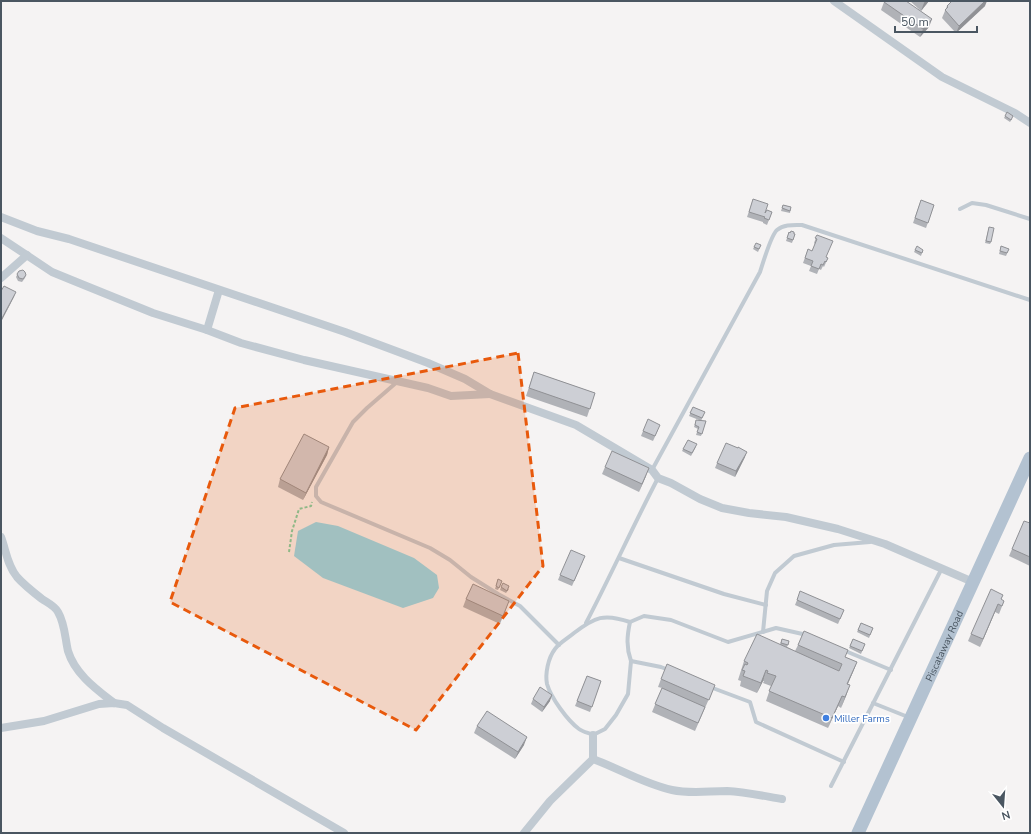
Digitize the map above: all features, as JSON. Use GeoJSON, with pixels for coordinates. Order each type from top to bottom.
{"type":"FeatureCollection","features":[{"type":"Feature","properties":{"kind":"main road","name":"Piscataway Road"},"geometry":{"type":"LineString","coordinates":[[858,833],[1030,458]]}},
{"type":"Feature","properties":{"kind":"street"},"geometry":{"type":"LineString","coordinates":[[834,1],[870,25],[908,54],[942,76],[1015,112],[1030,123]]}},
{"type":"Feature","properties":{"kind":"street"},"geometry":{"type":"LineString","coordinates":[[1,217],[36,232],[69,238],[345,332],[428,363],[466,379],[490,394],[576,425],[652,470],[658,478],[722,508],[805,521],[876,541],[973,582]]}},
{"type":"Feature","properties":{"kind":"street"},"geometry":{"type":"LineString","coordinates":[[1,238],[52,272],[153,313],[241,342],[397,382],[428,388],[451,396],[490,394]]}},
{"type":"Feature","properties":{"kind":"street"},"geometry":{"type":"LineString","coordinates":[[1,278],[27,255]]}},
{"type":"Feature","properties":{"kind":"street"},"geometry":{"type":"LineString","coordinates":[[207,330],[219,290]]}},
{"type":"Feature","properties":{"kind":"street"},"geometry":{"type":"LineString","coordinates":[[1,537],[8,561],[16,576],[26,587],[53,606],[58,612],[63,622],[69,653],[80,673],[94,688],[114,703]]}},
{"type":"Feature","properties":{"kind":"street"},"geometry":{"type":"LineString","coordinates":[[1,728],[44,721],[99,704],[114,703],[127,705],[163,728],[344,833]]}},
{"type":"Feature","properties":{"kind":"street"},"geometry":{"type":"LineString","coordinates":[[524,833],[550,801],[593,759],[593,735]]}},
{"type":"Feature","properties":{"kind":"street"},"geometry":{"type":"LineString","coordinates":[[593,759],[639,780],[685,793],[729,791],[782,799]]}},
{"type":"Feature","properties":{"kind":"lane"},"geometry":{"type":"LineString","coordinates":[[960,209],[972,203],[986,205],[1030,219]]}},
{"type":"Feature","properties":{"kind":"lane"},"geometry":{"type":"LineString","coordinates":[[652,470],[760,272],[777,230],[789,225],[802,225],[1030,300]]}},
{"type":"Feature","properties":{"kind":"lane"},"geometry":{"type":"LineString","coordinates":[[397,382],[353,422],[316,487],[316,496],[321,502],[430,548],[450,560],[471,577],[520,606],[559,645]]}},
{"type":"Feature","properties":{"kind":"lane"},"geometry":{"type":"LineString","coordinates":[[585,624],[658,478]]}},
{"type":"Feature","properties":{"kind":"lane"},"geometry":{"type":"LineString","coordinates":[[762,632],[767,591],[775,573],[794,556],[834,545],[876,541]]}},
{"type":"Feature","properties":{"kind":"lane"},"geometry":{"type":"LineString","coordinates":[[619,558],[724,594],[766,605]]}},
{"type":"Feature","properties":{"kind":"lane"},"geometry":{"type":"LineString","coordinates":[[830,786],[844,762],[942,568]]}},
{"type":"Feature","properties":{"kind":"lane"},"geometry":{"type":"LineString","coordinates":[[630,622],[627,636],[627,650],[631,660],[628,694],[616,716],[605,729],[593,735],[580,729],[566,716],[551,694],[547,683],[547,667],[555,649],[590,621],[603,617],[618,618],[630,622],[644,616],[671,620],[728,642],[776,628],[807,634],[814,637]]}},
{"type":"Feature","properties":{"kind":"lane"},"geometry":{"type":"LineString","coordinates":[[842,649],[890,670]]}},
{"type":"Feature","properties":{"kind":"lane"},"geometry":{"type":"LineString","coordinates":[[631,660],[661,667],[674,672]]}},
{"type":"Feature","properties":{"kind":"lane"},"geometry":{"type":"LineString","coordinates":[[702,683],[750,702],[756,722],[844,762]]}},
{"type":"Feature","properties":{"kind":"lane"},"geometry":{"type":"LineString","coordinates":[[873,703],[911,718]]}},
{"type":"Feature","properties":{"kind":"path"},"geometry":{"type":"LineString","coordinates":[[289,552],[292,531],[299,509],[311,506],[316,496]]}},
{"type":"Feature","properties":{"kind":"highlighted area"},"geometry":{"type":"Polygon","coordinates":[[[518,353],[543,566],[416,730],[170,602],[235,408],[518,353]]]}},
{"type":"Feature","properties":{"kind":"water"},"geometry":{"type":"Polygon","coordinates":[[[316,522],[338,526],[414,558],[437,575],[439,588],[433,598],[403,608],[323,578],[294,556],[298,531],[316,522]]]}},
{"type":"Feature","properties":{"kind":"building"},"geometry":{"type":"Polygon","coordinates":[[[884,1],[906,1],[932,19],[923,29],[884,1]]]}},
{"type":"Feature","properties":{"kind":"building"},"geometry":{"type":"Polygon","coordinates":[[[952,1],[985,1],[959,26],[945,10],[952,1]]]}},
{"type":"Feature","properties":{"kind":"building"},"geometry":{"type":"Polygon","coordinates":[[[1007,112],[1013,116],[1011,120],[1005,116],[1007,112]]]}},
{"type":"Feature","properties":{"kind":"building"},"geometry":{"type":"Polygon","coordinates":[[[753,199],[768,204],[765,213],[767,210],[772,212],[769,220],[764,218],[765,217],[749,212],[753,199]]]}},
{"type":"Feature","properties":{"kind":"building"},"geometry":{"type":"Polygon","coordinates":[[[921,200],[934,205],[928,223],[915,218],[921,200]]]}},
{"type":"Feature","properties":{"kind":"building"},"geometry":{"type":"Polygon","coordinates":[[[783,205],[791,207],[790,211],[782,208],[783,205]]]}},
{"type":"Feature","properties":{"kind":"building"},"geometry":{"type":"Polygon","coordinates":[[[989,227],[994,228],[991,242],[986,241],[989,227]]]}},
{"type":"Feature","properties":{"kind":"building"},"geometry":{"type":"Polygon","coordinates":[[[791,231],[795,234],[793,240],[787,238],[789,232],[790,233],[791,231]]]}},
{"type":"Feature","properties":{"kind":"building"},"geometry":{"type":"Polygon","coordinates":[[[817,235],[833,241],[826,257],[828,258],[826,262],[825,261],[823,265],[821,264],[819,269],[811,266],[813,261],[805,258],[808,249],[812,251],[817,235]]]}},
{"type":"Feature","properties":{"kind":"building"},"geometry":{"type":"Polygon","coordinates":[[[756,243],[761,245],[759,249],[754,247],[756,243]]]}},
{"type":"Feature","properties":{"kind":"building"},"geometry":{"type":"Polygon","coordinates":[[[917,246],[923,250],[922,253],[915,250],[917,246]]]}},
{"type":"Feature","properties":{"kind":"building"},"geometry":{"type":"Polygon","coordinates":[[[1001,246],[1009,249],[1007,253],[1000,251],[1001,246]]]}},
{"type":"Feature","properties":{"kind":"building"},"geometry":{"type":"Polygon","coordinates":[[[23,270],[26,275],[23,279],[19,278],[17,274],[19,271],[23,270]]]}},
{"type":"Feature","properties":{"kind":"building"},"geometry":{"type":"Polygon","coordinates":[[[4,286],[16,292],[1,320],[1,291],[4,286]]]}},
{"type":"Feature","properties":{"kind":"building"},"geometry":{"type":"Polygon","coordinates":[[[534,372],[595,393],[590,409],[529,388],[534,372]]]}},
{"type":"Feature","properties":{"kind":"building"},"geometry":{"type":"Polygon","coordinates":[[[693,407],[705,412],[702,418],[690,413],[693,407]]]}},
{"type":"Feature","properties":{"kind":"building"},"geometry":{"type":"Polygon","coordinates":[[[648,419],[660,425],[655,436],[643,431],[648,419]]]}},
{"type":"Feature","properties":{"kind":"building"},"geometry":{"type":"Polygon","coordinates":[[[696,420],[706,421],[702,434],[697,432],[699,427],[695,425],[696,420]]]}},
{"type":"Feature","properties":{"kind":"building"},"geometry":{"type":"Polygon","coordinates":[[[304,434],[329,447],[306,493],[280,479],[304,434]]]}},
{"type":"Feature","properties":{"kind":"building"},"geometry":{"type":"Polygon","coordinates":[[[688,440],[697,444],[692,453],[683,449],[688,440]]]}},
{"type":"Feature","properties":{"kind":"building"},"geometry":{"type":"Polygon","coordinates":[[[726,443],[747,452],[736,471],[717,463],[726,443]]]}},
{"type":"Feature","properties":{"kind":"building"},"geometry":{"type":"Polygon","coordinates":[[[612,451],[649,468],[642,484],[605,467],[612,451]]]}},
{"type":"Feature","properties":{"kind":"building"},"geometry":{"type":"Polygon","coordinates":[[[1024,521],[1030,523],[1030,557],[1012,549],[1024,521]]]}},
{"type":"Feature","properties":{"kind":"building"},"geometry":{"type":"Polygon","coordinates":[[[571,550],[585,556],[574,581],[560,575],[571,550]]]}},
{"type":"Feature","properties":{"kind":"building"},"geometry":{"type":"Polygon","coordinates":[[[498,579],[502,581],[499,588],[496,586],[498,579]]]}},
{"type":"Feature","properties":{"kind":"building"},"geometry":{"type":"Polygon","coordinates":[[[503,583],[509,586],[507,591],[501,587],[503,583]]]}},
{"type":"Feature","properties":{"kind":"building"},"geometry":{"type":"Polygon","coordinates":[[[473,584],[509,601],[503,616],[466,599],[473,584]]]}},
{"type":"Feature","properties":{"kind":"building"},"geometry":{"type":"Polygon","coordinates":[[[991,589],[1003,595],[1001,599],[1004,601],[1002,606],[998,604],[983,639],[971,634],[991,589]]]}},
{"type":"Feature","properties":{"kind":"building"},"geometry":{"type":"Polygon","coordinates":[[[800,591],[844,610],[840,619],[797,600],[800,591]]]}},
{"type":"Feature","properties":{"kind":"building"},"geometry":{"type":"Polygon","coordinates":[[[861,623],[873,628],[870,635],[858,630],[861,623]]]}},
{"type":"Feature","properties":{"kind":"building"},"geometry":{"type":"Polygon","coordinates":[[[804,631],[848,650],[845,657],[857,662],[847,684],[850,685],[845,697],[842,696],[832,718],[769,691],[776,676],[767,673],[768,671],[766,670],[761,683],[743,676],[745,671],[742,670],[745,664],[747,665],[748,663],[744,661],[757,634],[839,671],[842,664],[798,645],[804,631]]]}},
{"type":"Feature","properties":{"kind":"building"},"geometry":{"type":"Polygon","coordinates":[[[782,639],[789,641],[788,645],[781,643],[782,639]]]}},
{"type":"Feature","properties":{"kind":"building"},"geometry":{"type":"Polygon","coordinates":[[[853,639],[865,644],[862,651],[850,646],[853,639]]]}},
{"type":"Feature","properties":{"kind":"building"},"geometry":{"type":"Polygon","coordinates":[[[667,664],[715,685],[709,700],[661,679],[667,664]]]}},
{"type":"Feature","properties":{"kind":"building"},"geometry":{"type":"Polygon","coordinates":[[[587,676],[601,681],[592,707],[577,701],[587,676]]]}},
{"type":"Feature","properties":{"kind":"building"},"geometry":{"type":"Polygon","coordinates":[[[540,687],[552,695],[544,707],[533,699],[540,687]]]}},
{"type":"Feature","properties":{"kind":"building"},"geometry":{"type":"Polygon","coordinates":[[[662,688],[705,707],[698,723],[655,704],[662,688]]]}},
{"type":"Feature","properties":{"kind":"building"},"geometry":{"type":"Polygon","coordinates":[[[487,711],[527,737],[518,752],[477,726],[487,711]]]}},
{"type":"Feature","properties":{"kind":"place","name":"Miller Farms"},"geometry":{"type":"Point","coordinates":[826,718]}}]}
